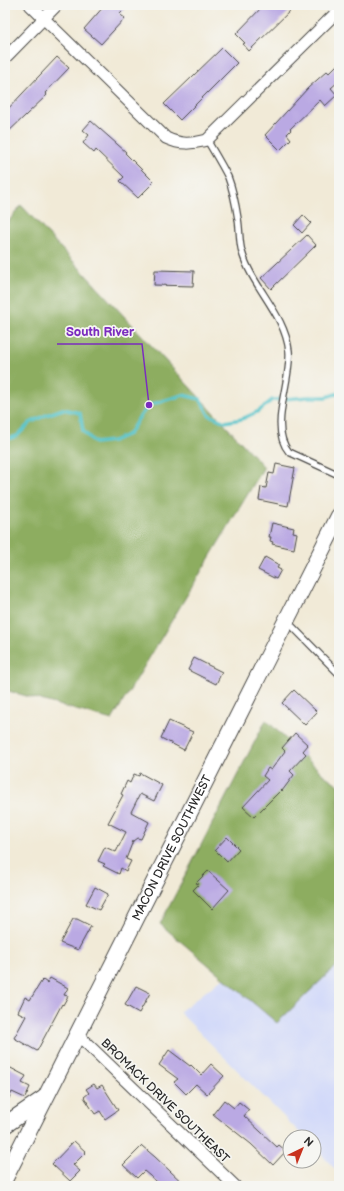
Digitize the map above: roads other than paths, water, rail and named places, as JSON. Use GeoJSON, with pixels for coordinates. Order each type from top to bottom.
{"type":"FeatureCollection","features":[{"type":"Feature","properties":{"kind":"street"},"geometry":{"type":"LineString","coordinates":[[30,5],[166,138],[176,143],[187,145],[207,140],[339,10]]}},
{"type":"Feature","properties":{"kind":"street"},"geometry":{"type":"LineString","coordinates":[[5,58],[57,5]]}},
{"type":"Feature","properties":{"kind":"street","name":"MACON DRIVE SOUTHWEST"},"geometry":{"type":"LineString","coordinates":[[5,1178],[44,1098],[339,516]]}},
{"type":"Feature","properties":{"kind":"street","name":"BROMACK DRIVE SOUTHEAST"},"geometry":{"type":"LineString","coordinates":[[77,1034],[235,1186]]}},
{"type":"Feature","properties":{"kind":"street"},"geometry":{"type":"LineString","coordinates":[[5,1126],[44,1098]]}},
{"type":"Feature","properties":{"kind":"lane"},"geometry":{"type":"LineString","coordinates":[[207,140],[228,178],[238,220],[242,252],[253,278],[286,335],[289,352],[288,373],[280,434],[283,445],[289,452],[339,475]]}},
{"type":"Feature","properties":{"kind":"lane"},"geometry":{"type":"LineString","coordinates":[[286,620],[339,674]]}},
{"type":"Feature","properties":{"kind":"waterway"},"geometry":{"type":"LineString","coordinates":[[5,440],[17,436],[30,423],[63,409],[80,413],[83,431],[95,443],[113,441],[129,434],[149,405],[183,395],[200,399],[209,415],[225,422],[242,419],[259,411],[272,400],[326,397],[339,393]]}},
{"type":"Feature","properties":{"kind":"place","name":"South River"},"geometry":{"type":"Point","coordinates":[149,405]}}]}
